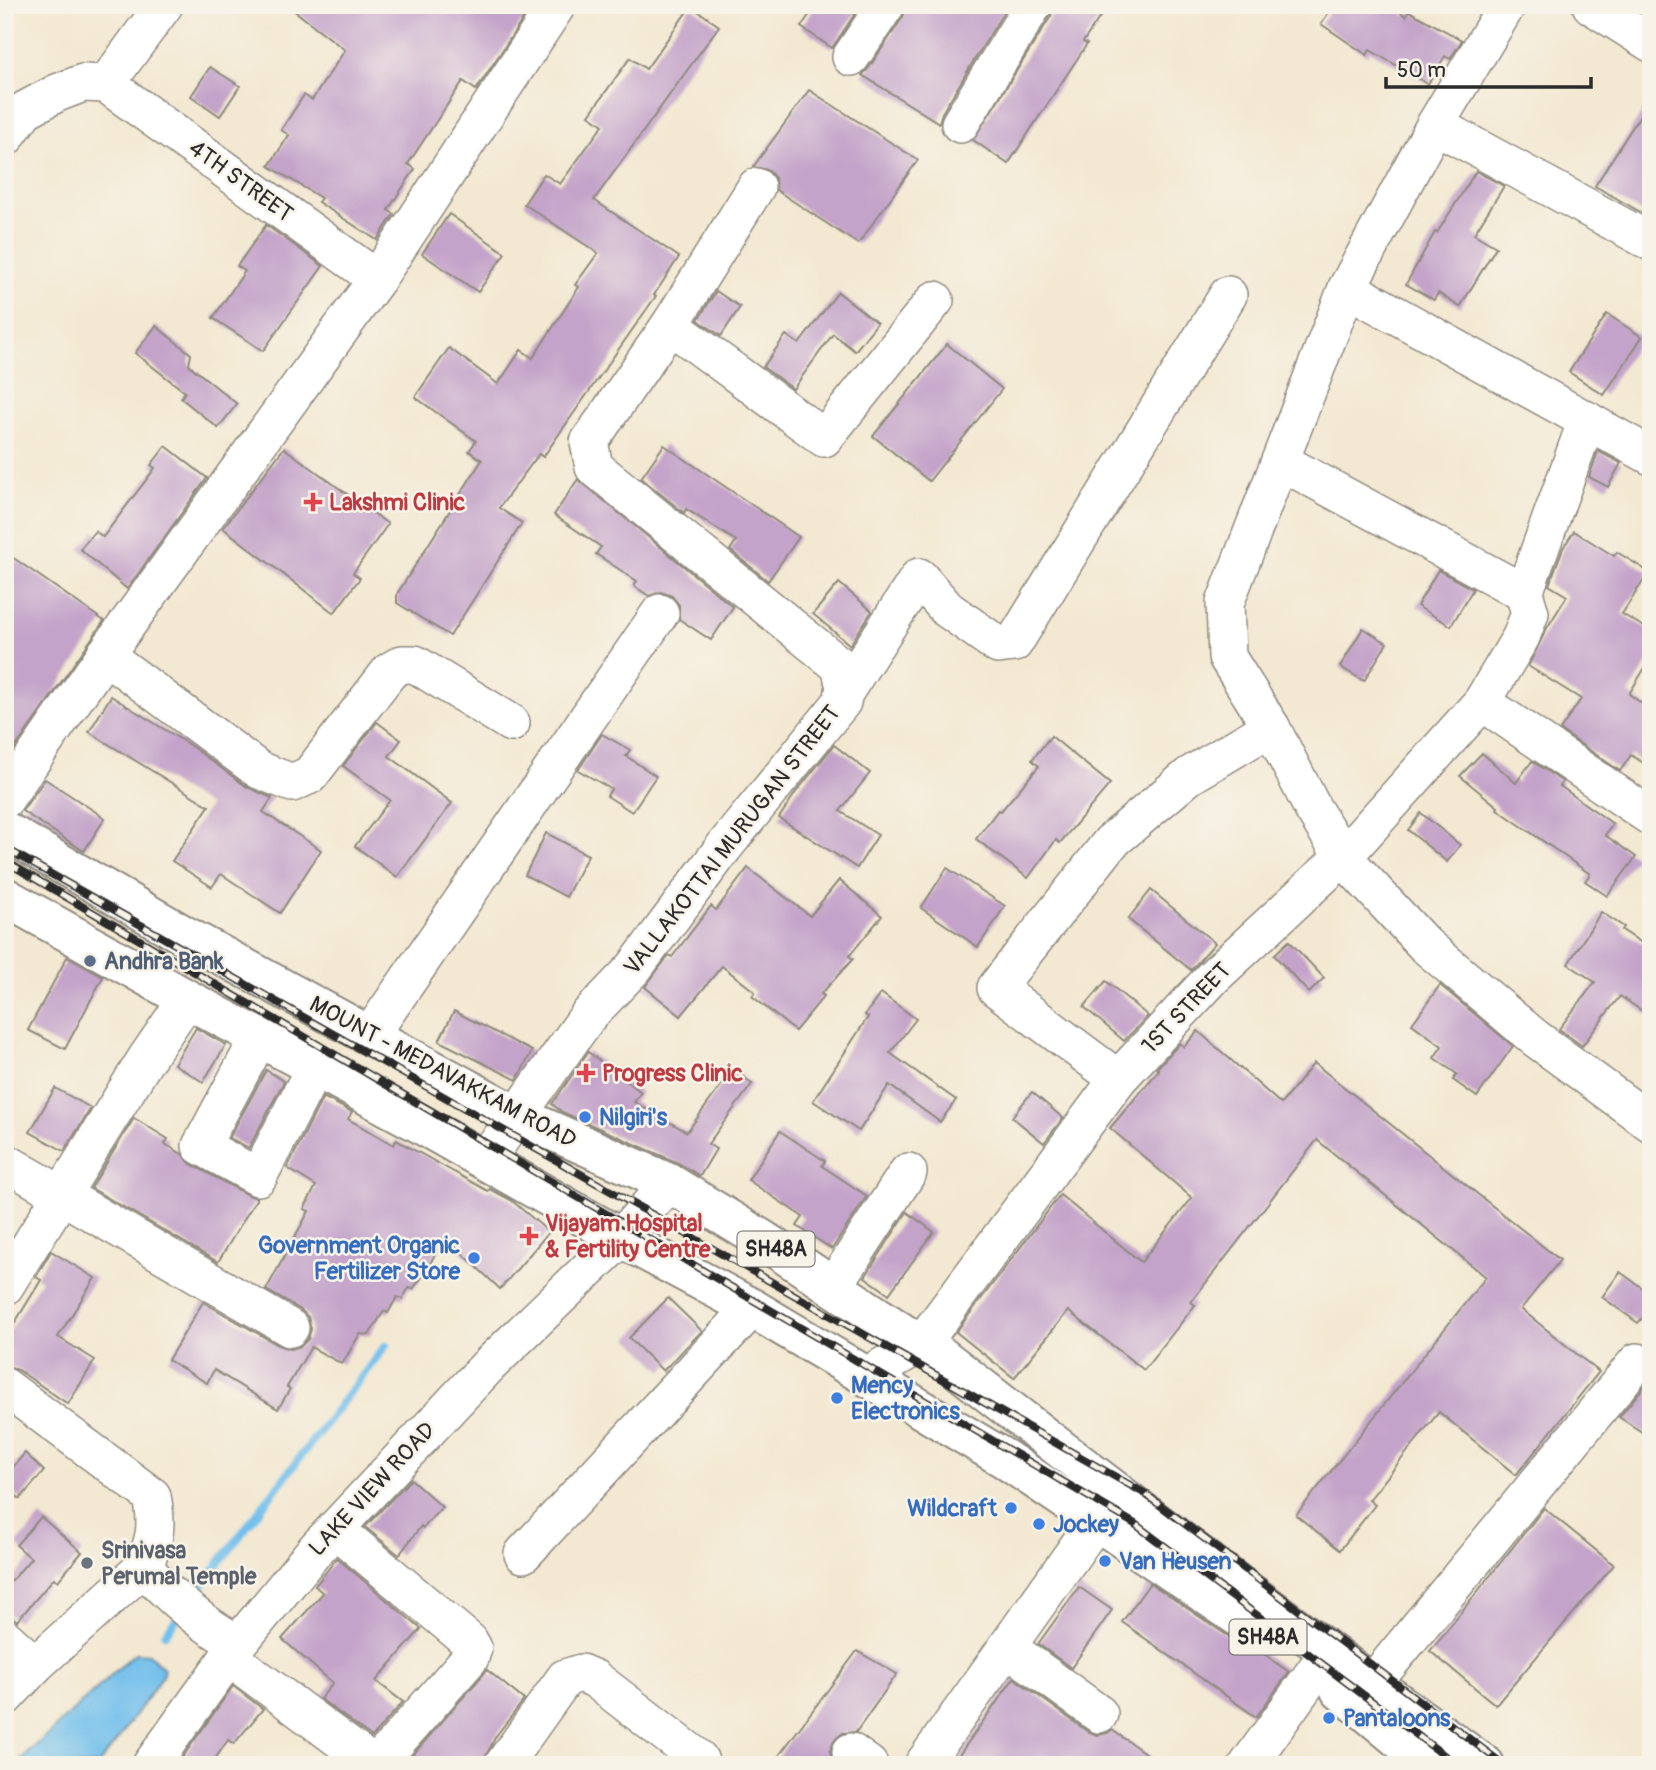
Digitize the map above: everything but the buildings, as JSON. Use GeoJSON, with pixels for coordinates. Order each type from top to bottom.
{"type":"FeatureCollection","features":[{"type":"Feature","properties":{"kind":"main road","name":"MOUNT - MEDAVAKKAM ROAD"},"geometry":{"type":"LineString","coordinates":[[5,831],[182,934],[516,1115],[669,1183],[763,1240],[904,1334],[923,1342],[1116,1493],[1322,1662],[1430,1765]]}},
{"type":"Feature","properties":{"kind":"main road","name":"MOUNT - MEDAVAKKAM ROAD"},"geometry":{"type":"LineString","coordinates":[[5,897],[621,1238],[752,1307],[1005,1459],[1322,1662],[1372,1685],[1485,1765]]}},
{"type":"Feature","properties":{"kind":"street"},"geometry":{"type":"LineString","coordinates":[[5,138],[25,110],[46,98],[83,83],[106,84],[164,5]]}},
{"type":"Feature","properties":{"kind":"street"},"geometry":{"type":"LineString","coordinates":[[5,799],[105,655],[377,279],[557,5]]}},
{"type":"Feature","properties":{"kind":"street"},"geometry":{"type":"LineString","coordinates":[[851,57],[886,5]]}},
{"type":"Feature","properties":{"kind":"street"},"geometry":{"type":"LineString","coordinates":[[960,124],[1033,5]]}},
{"type":"Feature","properties":{"kind":"street"},"geometry":{"type":"LineString","coordinates":[[1507,5],[1434,125],[1347,288],[1225,603],[1227,657],[1271,727],[1313,809],[1343,858],[1425,945],[1535,1038],[1651,1123]]}},
{"type":"Feature","properties":{"kind":"street"},"geometry":{"type":"LineString","coordinates":[[1591,5],[1651,43]]}},
{"type":"Feature","properties":{"kind":"street","name":"4TH STREET"},"geometry":{"type":"LineString","coordinates":[[106,84],[377,279]]}},
{"type":"Feature","properties":{"kind":"street"},"geometry":{"type":"LineString","coordinates":[[1434,125],[1651,242]]}},
{"type":"Feature","properties":{"kind":"street","name":"VALLAKOTTAI MURUGAN STREET"},"geometry":{"type":"LineString","coordinates":[[485,1161],[588,1016],[634,968],[724,847],[842,702],[845,687],[840,666],[594,467],[589,442],[670,325],[757,187]]}},
{"type":"Feature","properties":{"kind":"street"},"geometry":{"type":"LineString","coordinates":[[1347,288],[1651,456]]}},
{"type":"Feature","properties":{"kind":"street"},"geometry":{"type":"LineString","coordinates":[[844,693],[919,577],[947,609],[998,645],[1014,643],[1228,295]]}},
{"type":"Feature","properties":{"kind":"street"},"geometry":{"type":"LineString","coordinates":[[670,325],[824,438],[935,300]]}},
{"type":"Feature","properties":{"kind":"street"},"geometry":{"type":"LineString","coordinates":[[1280,461],[1524,593],[1587,420]]}},
{"type":"Feature","properties":{"kind":"street","name":"1ST STREET"},"geometry":{"type":"LineString","coordinates":[[923,1342],[1118,1079],[1213,977],[1343,858],[1482,702],[1521,637],[1530,613],[1524,593]]}},
{"type":"Feature","properties":{"kind":"street"},"geometry":{"type":"LineString","coordinates":[[370,1034],[660,613]]}},
{"type":"Feature","properties":{"kind":"street"},"geometry":{"type":"LineString","coordinates":[[105,655],[259,770],[292,783],[310,775],[390,671],[402,664],[415,664],[511,723]]}},
{"type":"Feature","properties":{"kind":"street"},"geometry":{"type":"LineString","coordinates":[[1482,702],[1651,817]]}},
{"type":"Feature","properties":{"kind":"street"},"geometry":{"type":"LineString","coordinates":[[1118,1079],[996,988],[1111,842],[1189,776],[1271,727]]}},
{"type":"Feature","properties":{"kind":"street"},"geometry":{"type":"LineString","coordinates":[[5,1286],[146,1059],[187,999]]}},
{"type":"Feature","properties":{"kind":"street"},"geometry":{"type":"LineString","coordinates":[[259,1038],[201,1146],[258,1177],[315,1067]]}},
{"type":"Feature","properties":{"kind":"street"},"geometry":{"type":"LineString","coordinates":[[5,1162],[290,1328]]}},
{"type":"Feature","properties":{"kind":"street"},"geometry":{"type":"LineString","coordinates":[[833,1287],[908,1172]]}},
{"type":"Feature","properties":{"kind":"street","name":"LAKE VIEW ROAD"},"geometry":{"type":"LineString","coordinates":[[151,1765],[229,1645],[489,1365],[621,1238],[669,1183]]}},
{"type":"Feature","properties":{"kind":"street"},"geometry":{"type":"LineString","coordinates":[[523,1554],[752,1307]]}},
{"type":"Feature","properties":{"kind":"street"},"geometry":{"type":"LineString","coordinates":[[867,1376],[923,1342]]}},
{"type":"Feature","properties":{"kind":"street"},"geometry":{"type":"LineString","coordinates":[[1372,1685],[1637,1362]]}},
{"type":"Feature","properties":{"kind":"street"},"geometry":{"type":"LineString","coordinates":[[5,1387],[152,1496],[156,1521],[151,1575],[35,1665],[5,1697]]}},
{"type":"Feature","properties":{"kind":"street"},"geometry":{"type":"LineString","coordinates":[[923,1765],[1097,1520]]}},
{"type":"Feature","properties":{"kind":"street"},"geometry":{"type":"LineString","coordinates":[[151,1575],[229,1645],[375,1765],[470,1658],[473,1648],[469,1640],[335,1529]]}},
{"type":"Feature","properties":{"kind":"street"},"geometry":{"type":"LineString","coordinates":[[5,1638],[35,1665]]}},
{"type":"Feature","properties":{"kind":"street"},"geometry":{"type":"LineString","coordinates":[[1007,1647],[1099,1714]]}},
{"type":"Feature","properties":{"kind":"street"},"geometry":{"type":"LineString","coordinates":[[1248,1765],[1322,1662]]}},
{"type":"Feature","properties":{"kind":"street"},"geometry":{"type":"LineString","coordinates":[[503,1765],[565,1678],[581,1673],[606,1687],[699,1759],[701,1765]]}},
{"type":"Feature","properties":{"kind":"water"},"geometry":{"type":"Polygon","coordinates":[[[135,1653],[149,1654],[164,1669],[161,1678],[98,1765],[15,1765],[135,1653]]]}},
{"type":"Feature","properties":{"kind":"waterway"},"geometry":{"type":"LineString","coordinates":[[190,1601],[386,1345]]}},
{"type":"Feature","properties":{"kind":"waterway"},"geometry":{"type":"LineString","coordinates":[[165,1634],[180,1614]]}},
{"type":"Feature","properties":{"kind":"railway"},"geometry":{"type":"LineString","coordinates":[[5,848],[1144,1493],[1504,1765]]}},
{"type":"Feature","properties":{"kind":"railway"},"geometry":{"type":"LineString","coordinates":[[5,861],[1135,1524],[1457,1765]]}},
{"type":"Feature","properties":{"kind":"place","name":"Lakshmi Clinic"},"geometry":{"type":"Point","coordinates":[313,502]}},
{"type":"Feature","properties":{"kind":"place","name":"Andhra Bank"},"geometry":{"type":"Point","coordinates":[90,961]}},
{"type":"Feature","properties":{"kind":"place","name":"Progress Clinic"},"geometry":{"type":"Point","coordinates":[586,1073]}},
{"type":"Feature","properties":{"kind":"place","name":"Nilgiri's"},"geometry":{"type":"Point","coordinates":[585,1117]}},
{"type":"Feature","properties":{"kind":"place","name":"Vijayam Hospital & Fertility Centre"},"geometry":{"type":"Point","coordinates":[529,1236]}},
{"type":"Feature","properties":{"kind":"place","name":"Government Organic Fertilizer Store"},"geometry":{"type":"Point","coordinates":[474,1258]}},
{"type":"Feature","properties":{"kind":"place","name":"Mency Electronics"},"geometry":{"type":"Point","coordinates":[837,1398]}},
{"type":"Feature","properties":{"kind":"place","name":"Wildcraft"},"geometry":{"type":"Point","coordinates":[1011,1508]}},
{"type":"Feature","properties":{"kind":"place","name":"Jockey"},"geometry":{"type":"Point","coordinates":[1039,1524]}},
{"type":"Feature","properties":{"kind":"place","name":"Van Heusen"},"geometry":{"type":"Point","coordinates":[1105,1561]}},
{"type":"Feature","properties":{"kind":"place","name":"Srinivasa Perumal Temple"},"geometry":{"type":"Point","coordinates":[87,1563]}},
{"type":"Feature","properties":{"kind":"place","name":"Pantaloons"},"geometry":{"type":"Point","coordinates":[1329,1718]}}]}
